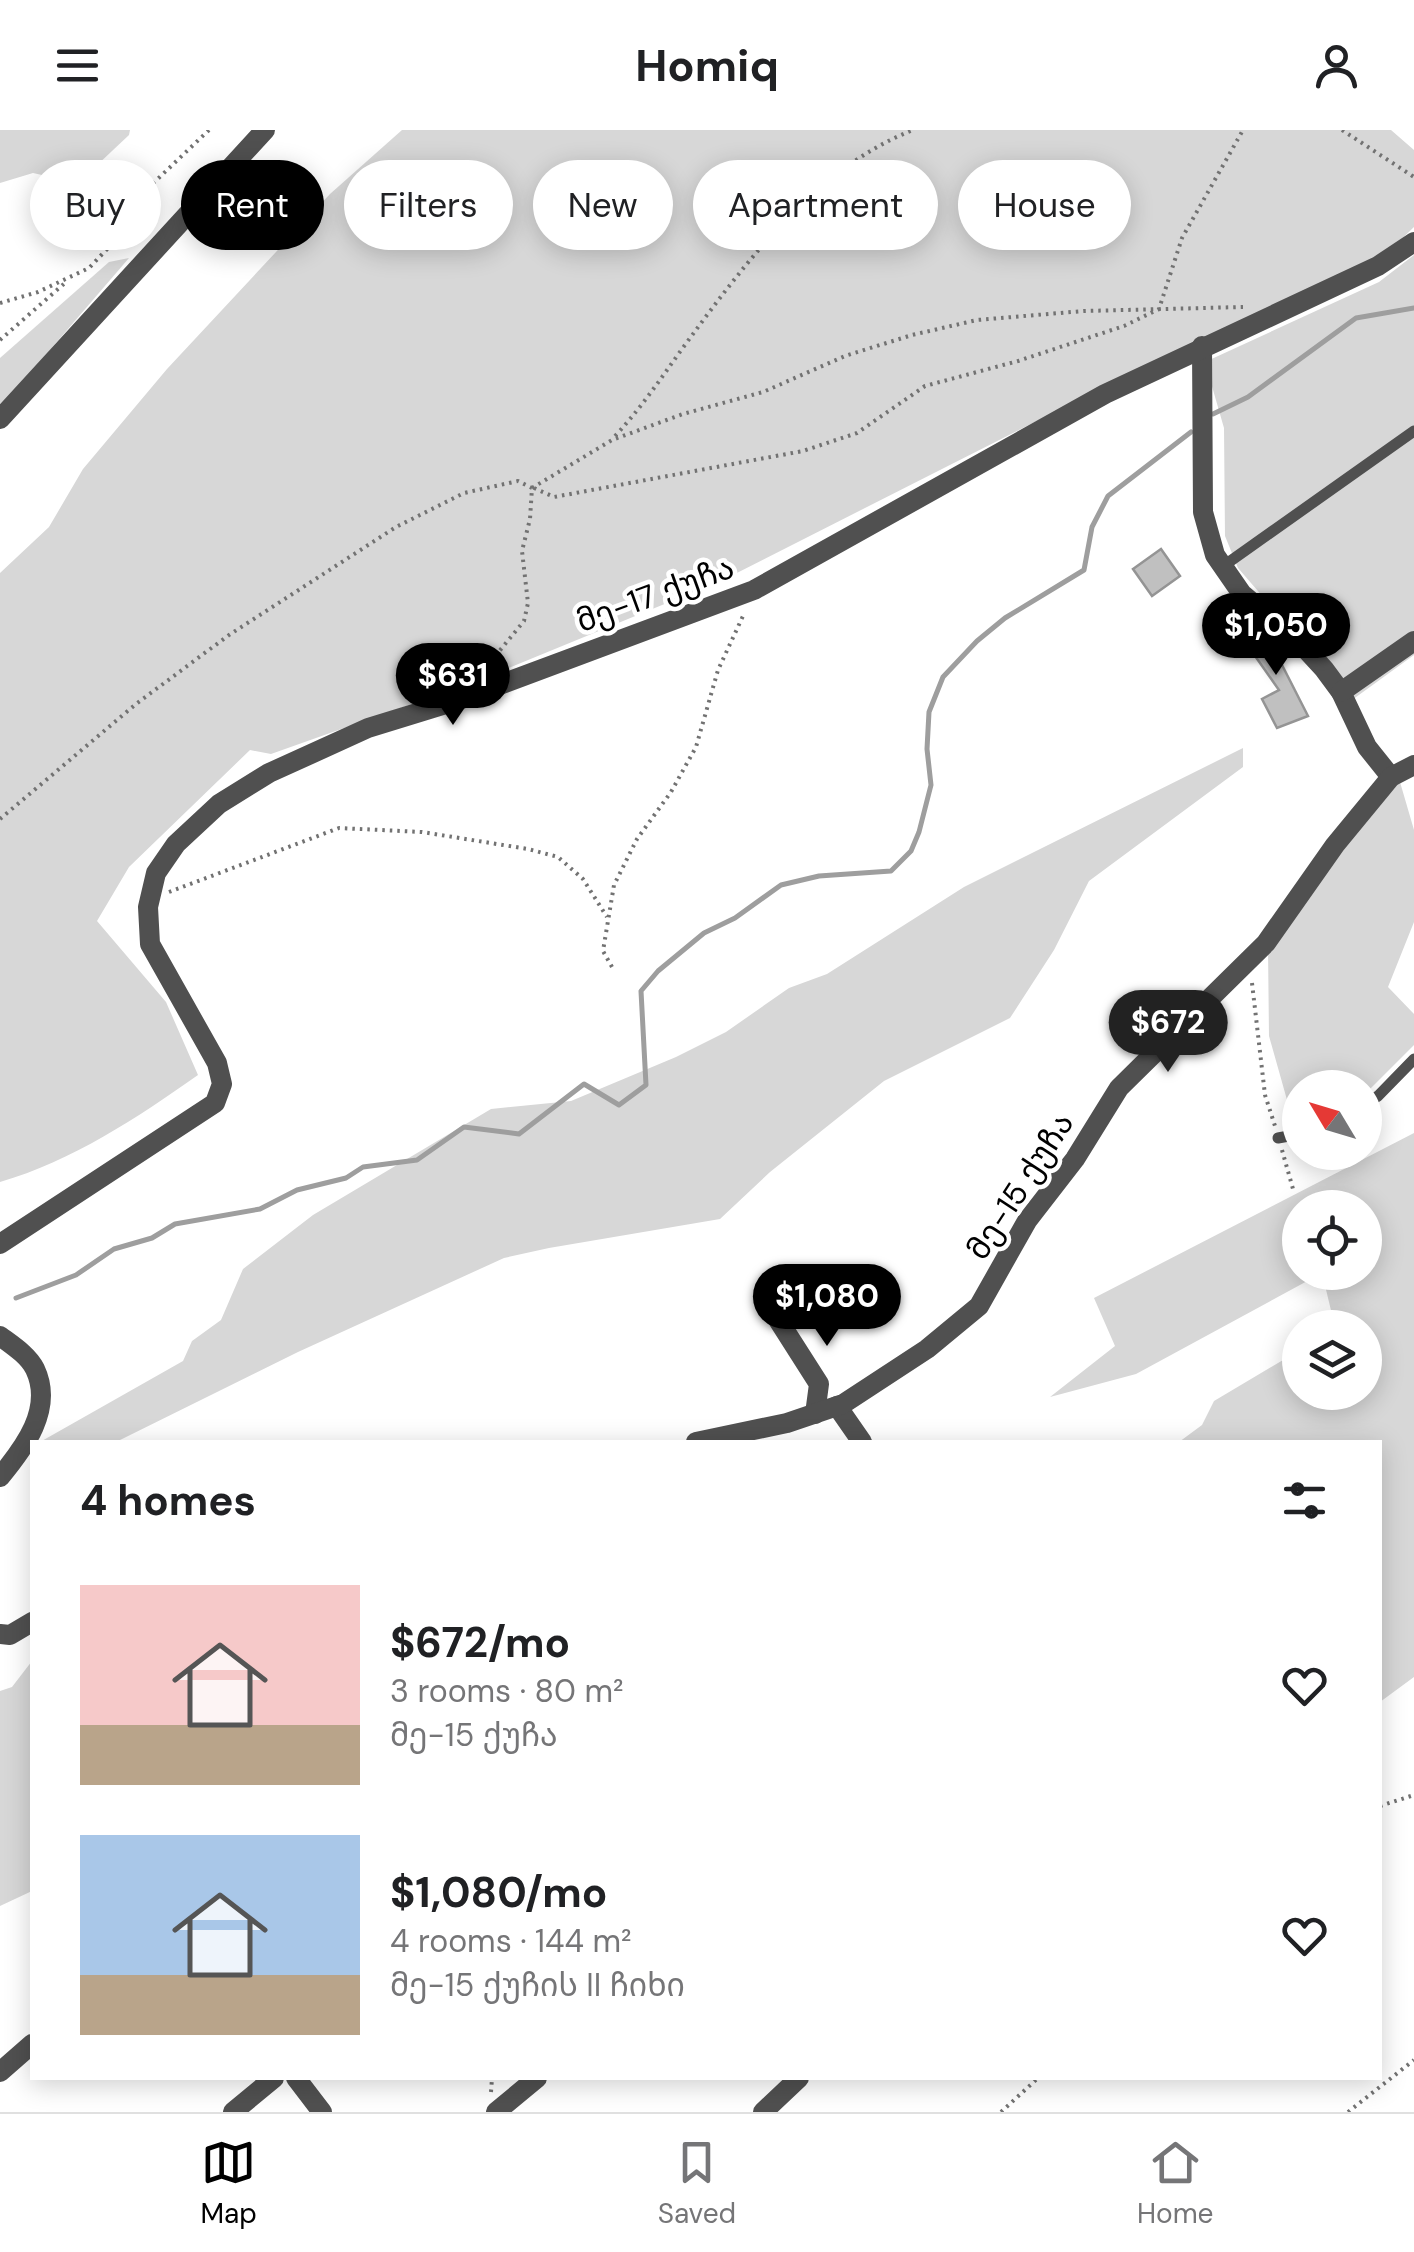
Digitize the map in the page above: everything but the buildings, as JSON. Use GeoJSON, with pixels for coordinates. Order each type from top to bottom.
{"type":"FeatureCollection","features":[{"type":"Feature","properties":{"kind":"street"},"geometry":{"type":"LineString","coordinates":[[0,419],[265,130]]}},
{"type":"Feature","properties":{"kind":"street","name":"მე-17 ქუჩა"},"geometry":{"type":"LineString","coordinates":[[0,1244],[215,1102],[222,1084],[217,1063],[150,944],[150,899],[156,874],[176,844],[219,804],[270,772],[368,728],[459,700],[754,590],[1105,394],[1378,266],[1414,242]]}},
{"type":"Feature","properties":{"kind":"street"},"geometry":{"type":"LineString","coordinates":[[1202,346],[1204,512],[1222,568],[1242,594],[1301,644],[1341,692],[1367,747],[1391,777],[1414,765]]}},
{"type":"Feature","properties":{"kind":"street"},"geometry":{"type":"LineString","coordinates":[[1341,692],[1414,641]]}},
{"type":"Feature","properties":{"kind":"street","name":"მე-15 ქუჩა"},"geometry":{"type":"LineString","coordinates":[[704,1440],[837,1406],[927,1349],[979,1306],[1027,1221],[1076,1160],[1119,1088],[1266,944],[1335,845],[1391,777]]}},
{"type":"Feature","properties":{"kind":"street"},"geometry":{"type":"LineString","coordinates":[[766,1301],[820,1384],[815,1414]]}},
{"type":"Feature","properties":{"kind":"street"},"geometry":{"type":"LineString","coordinates":[[0,1336],[36,1370],[41,1404],[28,1443],[0,1477]]}},
{"type":"Feature","properties":{"kind":"street"},"geometry":{"type":"LineString","coordinates":[[837,1406],[861,1440]]}},
{"type":"Feature","properties":{"kind":"street"},"geometry":{"type":"LineString","coordinates":[[0,1634],[10,1635],[30,1623]]}},
{"type":"Feature","properties":{"kind":"street"},"geometry":{"type":"LineString","coordinates":[[0,2072],[30,2046]]}},
{"type":"Feature","properties":{"kind":"street"},"geometry":{"type":"LineString","coordinates":[[233,2112],[272,2080]]}},
{"type":"Feature","properties":{"kind":"street"},"geometry":{"type":"LineString","coordinates":[[298,2080],[322,2112]]}},
{"type":"Feature","properties":{"kind":"street"},"geometry":{"type":"LineString","coordinates":[[496,2112],[534,2080]]}},
{"type":"Feature","properties":{"kind":"street"},"geometry":{"type":"LineString","coordinates":[[763,2112],[797,2080]]}},
{"type":"Feature","properties":{"kind":"lane"},"geometry":{"type":"LineString","coordinates":[[1222,568],[1414,431]]}},
{"type":"Feature","properties":{"kind":"lane"},"geometry":{"type":"LineString","coordinates":[[1382,1092],[1414,1059]]}},
{"type":"Feature","properties":{"kind":"lane"},"geometry":{"type":"LineString","coordinates":[[1278,1138],[1282,1137]]}},
{"type":"Feature","properties":{"kind":"path"},"geometry":{"type":"LineString","coordinates":[[0,340],[108,248],[143,193],[208,130]]}},
{"type":"Feature","properties":{"kind":"path"},"geometry":{"type":"LineString","coordinates":[[612,440],[645,404],[688,340],[780,229],[860,155],[913,130]]}},
{"type":"Feature","properties":{"kind":"path"},"geometry":{"type":"LineString","coordinates":[[0,819],[136,704],[229,636],[396,527],[464,493],[518,480],[554,497],[803,451],[857,432],[925,386],[1124,326],[1158,309],[1182,238],[1243,130]]}},
{"type":"Feature","properties":{"kind":"path"},"geometry":{"type":"LineString","coordinates":[[1342,130],[1414,177]]}},
{"type":"Feature","properties":{"kind":"path"},"geometry":{"type":"LineString","coordinates":[[0,303],[70,279]]}},
{"type":"Feature","properties":{"kind":"path"},"geometry":{"type":"LineString","coordinates":[[532,488],[612,440],[683,414],[763,392],[844,356],[928,332],[977,320],[1084,311],[1242,307]]}},
{"type":"Feature","properties":{"kind":"path"},"geometry":{"type":"LineString","coordinates":[[459,700],[524,621],[528,603],[522,551],[530,520],[532,488]]}},
{"type":"Feature","properties":{"kind":"path"},"geometry":{"type":"LineString","coordinates":[[612,966],[603,950],[614,886],[637,839],[696,747],[718,670],[754,590]]}},
{"type":"Feature","properties":{"kind":"path"},"geometry":{"type":"LineString","coordinates":[[150,899],[339,828],[422,832],[528,848],[558,857],[583,879],[607,917]]}},
{"type":"Feature","properties":{"kind":"path"},"geometry":{"type":"LineString","coordinates":[[1249,958],[1266,1095],[1293,1188]]}},
{"type":"Feature","properties":{"kind":"path"},"geometry":{"type":"LineString","coordinates":[[1382,1805],[1414,1795]]}},
{"type":"Feature","properties":{"kind":"path"},"geometry":{"type":"LineString","coordinates":[[1348,2112],[1414,2060]]}},
{"type":"Feature","properties":{"kind":"path"},"geometry":{"type":"LineString","coordinates":[[1001,2112],[1036,2080]]}},
{"type":"Feature","properties":{"kind":"shaded area"},"geometry":{"type":"Polygon","coordinates":[[[0,130],[130,130],[102,160],[30,160],[30,174],[0,183],[0,130]]]}},
{"type":"Feature","properties":{"kind":"shaded area"},"geometry":{"type":"Polygon","coordinates":[[[402,130],[1391,130],[1414,150],[1414,227],[1385,255],[1149,364],[723,580],[482,679],[271,754],[250,750],[129,867],[97,921],[166,1002],[198,1075],[78,1150],[0,1182],[0,573],[49,527],[83,469],[167,369],[278,250],[324,250],[324,200],[344,182],[344,250],[513,250],[513,160],[368,160],[402,130]]]}},
{"type":"Feature","properties":{"kind":"shaded area"},"geometry":{"type":"Polygon","coordinates":[[[1414,255],[1414,655],[1352,700],[1238,568],[1225,536],[1224,428],[1205,362],[1379,282],[1414,255]]]}},
{"type":"Feature","properties":{"kind":"shaded area"},"geometry":{"type":"Polygon","coordinates":[[[129,258],[0,408],[0,358],[109,262],[129,258]]]}},
{"type":"Feature","properties":{"kind":"shaded area"},"geometry":{"type":"Polygon","coordinates":[[[1243,748],[1243,767],[1089,881],[1054,950],[1010,1018],[884,1081],[770,1172],[720,1219],[504,1258],[298,1352],[120,1440],[44,1440],[183,1361],[192,1341],[221,1320],[243,1269],[313,1215],[491,1109],[571,1101],[726,1032],[789,988],[827,974],[964,887],[1243,748]]]}},
{"type":"Feature","properties":{"kind":"shaded area"},"geometry":{"type":"Polygon","coordinates":[[[1400,782],[1414,830],[1414,922],[1388,987],[1414,1014],[1414,1045],[1382,1077],[1382,1070],[1282,1070],[1282,1082],[1269,1036],[1268,948],[1354,832],[1400,782]]]}},
{"type":"Feature","properties":{"kind":"shaded area"},"geometry":{"type":"Polygon","coordinates":[[[1414,1133],[1414,1677],[1382,1701],[1382,1440],[1182,1440],[1202,1425],[1214,1401],[1282,1361],[1282,1410],[1382,1410],[1382,1310],[1331,1310],[1326,1290],[1382,1290],[1382,1190],[1303,1190],[1342,1170],[1382,1170],[1382,1150],[1414,1133]]]}},
{"type":"Feature","properties":{"kind":"shaded area"},"geometry":{"type":"Polygon","coordinates":[[[1282,1201],[1282,1290],[1291,1290],[1136,1374],[1050,1397],[1115,1346],[1094,1298],[1282,1201]]]}},
{"type":"Feature","properties":{"kind":"shaded area"},"geometry":{"type":"Polygon","coordinates":[[[30,1664],[30,1892],[0,1906],[0,1691],[12,1687],[30,1664]]]}},
{"type":"Feature","properties":{"kind":"waterway"},"geometry":{"type":"LineString","coordinates":[[1213,414],[1248,397],[1356,318],[1414,308]]}},
{"type":"Feature","properties":{"kind":"waterway"},"geometry":{"type":"LineString","coordinates":[[16,1298],[76,1275],[114,1249],[152,1238],[175,1224],[260,1209],[297,1190],[346,1178],[363,1167],[417,1160],[464,1127],[519,1134],[584,1084],[619,1105],[646,1085],[641,991],[658,971],[704,933],[735,918],[781,885],[819,876],[891,871],[911,851],[931,785],[927,749],[929,712],[943,677],[1005,618],[1084,570],[1092,527],[1108,496],[1191,432]]}}]}
